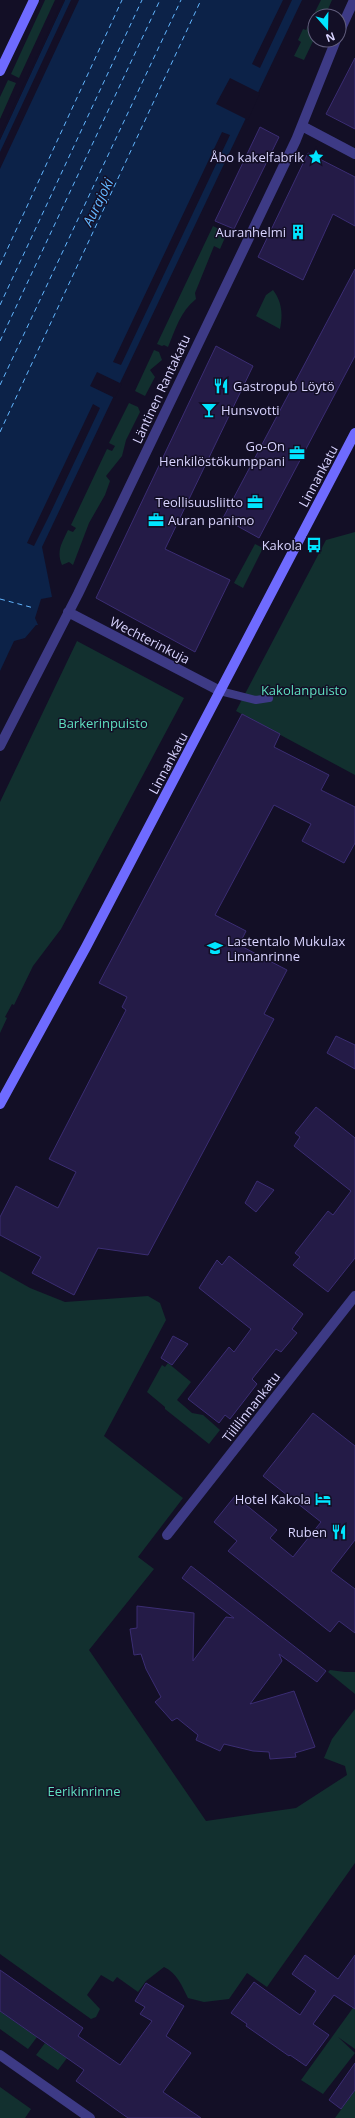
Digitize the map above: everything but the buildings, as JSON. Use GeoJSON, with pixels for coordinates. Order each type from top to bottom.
{"type":"FeatureCollection","features":[{"type":"Feature","properties":{"kind":"street"},"geometry":{"type":"LineString","coordinates":[[0,71],[34,0]]}},
{"type":"Feature","properties":{"kind":"street"},"geometry":{"type":"LineString","coordinates":[[347,15],[354,0]]}},
{"type":"Feature","properties":{"kind":"street","name":"Läntinen Rantakatu"},"geometry":{"type":"LineString","coordinates":[[0,746],[68,612],[302,126],[333,48]]}},
{"type":"Feature","properties":{"kind":"street"},"geometry":{"type":"LineString","coordinates":[[302,126],[355,154]]}},
{"type":"Feature","properties":{"kind":"street","name":"Linnankatu"},"geometry":{"type":"LineString","coordinates":[[0,1104],[86,947],[355,433]]}},
{"type":"Feature","properties":{"kind":"street","name":"Wechterinkuja"},"geometry":{"type":"LineString","coordinates":[[68,612],[220,691]]}},
{"type":"Feature","properties":{"kind":"street","name":"Tiililinnankatu"},"geometry":{"type":"LineString","coordinates":[[167,1535],[355,1296]]}},
{"type":"Feature","properties":{"kind":"street"},"geometry":{"type":"LineString","coordinates":[[0,2055],[90,2118]]}},
{"type":"Feature","properties":{"kind":"lane"},"geometry":{"type":"LineString","coordinates":[[220,691],[256,700],[269,698]]}},
{"type":"Feature","properties":{"kind":"green space"},"geometry":{"type":"Polygon","coordinates":[[[45,0],[55,0],[19,78],[11,74],[45,0]]]}},
{"type":"Feature","properties":{"kind":"green space"},"geometry":{"type":"Polygon","coordinates":[[[321,0],[332,0],[328,8],[317,8],[321,0]]]}},
{"type":"Feature","properties":{"kind":"green space"},"geometry":{"type":"Polygon","coordinates":[[[307,28],[307,48],[310,48],[304,60],[294,56],[301,42],[298,40],[303,29],[306,30],[307,28]]]}},
{"type":"Feature","properties":{"kind":"green space"},"geometry":{"type":"Polygon","coordinates":[[[8,80],[16,83],[0,119],[0,97],[8,80]]]}},
{"type":"Feature","properties":{"kind":"green space"},"geometry":{"type":"Polygon","coordinates":[[[213,226],[227,233],[220,249],[214,246],[195,293],[196,299],[182,315],[168,347],[157,344],[213,226]]]}},
{"type":"Feature","properties":{"kind":"green space"},"geometry":{"type":"Polygon","coordinates":[[[273,290],[281,308],[280,329],[256,316],[266,295],[273,290]]]}},
{"type":"Feature","properties":{"kind":"green space"},"geometry":{"type":"Polygon","coordinates":[[[154,350],[159,352],[162,360],[150,370],[155,377],[145,396],[135,391],[154,350]]]}},
{"type":"Feature","properties":{"kind":"green space"},"geometry":{"type":"Polygon","coordinates":[[[129,403],[138,407],[140,412],[126,440],[122,456],[106,476],[110,481],[105,495],[89,523],[73,565],[69,562],[62,565],[60,560],[60,551],[62,543],[68,530],[73,532],[76,528],[71,525],[107,449],[112,451],[115,446],[109,443],[129,403]]]}},
{"type":"Feature","properties":{"kind":"green space","name":"Kakolanpuisto"},"geometry":{"type":"Polygon","coordinates":[[[355,532],[355,775],[236,711],[326,540],[355,532]]]}},
{"type":"Feature","properties":{"kind":"green space"},"geometry":{"type":"Polygon","coordinates":[[[255,544],[263,548],[243,588],[234,583],[255,544]]]}},
{"type":"Feature","properties":{"kind":"green space","name":"Barkerinpuisto"},"geometry":{"type":"Polygon","coordinates":[[[77,641],[184,698],[61,929],[33,966],[14,1005],[12,1004],[5,1017],[7,1018],[0,1033],[0,802],[77,641]]]}},
{"type":"Feature","properties":{"kind":"green space","name":"Eerikinrinne"},"geometry":{"type":"Polygon","coordinates":[[[0,1271],[30,1288],[65,1302],[148,1296],[160,1303],[166,1320],[104,1436],[183,1498],[138,1557],[154,1569],[89,1650],[206,1821],[296,1808],[347,1775],[345,1766],[324,1758],[332,1739],[355,1709],[355,1863],[267,1987],[247,1973],[229,1999],[204,2002],[188,1998],[176,1976],[164,1967],[146,1981],[138,1992],[117,1977],[113,1982],[101,1975],[87,1995],[100,2009],[96,2017],[91,2019],[0,1954],[0,1271]]]}},
{"type":"Feature","properties":{"kind":"green space"},"geometry":{"type":"Polygon","coordinates":[[[168,1363],[191,1382],[177,1400],[192,1413],[203,1415],[220,1430],[209,1444],[165,1409],[165,1407],[147,1392],[162,1365],[165,1367],[168,1363]]]}},
{"type":"Feature","properties":{"kind":"green space"},"geometry":{"type":"Polygon","coordinates":[[[330,1670],[355,1672],[355,1694],[328,1672],[330,1670]]]}},
{"type":"Feature","properties":{"kind":"green space"},"geometry":{"type":"Polygon","coordinates":[[[355,2005],[355,2049],[338,2037],[355,2053],[323,2094],[301,2080],[355,2005]]]}},
{"type":"Feature","properties":{"kind":"green space"},"geometry":{"type":"Polygon","coordinates":[[[0,2011],[37,2037],[28,2049],[0,2029],[0,2011]]]}},
{"type":"Feature","properties":{"kind":"green space"},"geometry":{"type":"Polygon","coordinates":[[[45,2043],[67,2058],[58,2070],[36,2055],[45,2043]]]}},
{"type":"Feature","properties":{"kind":"green space"},"geometry":{"type":"Polygon","coordinates":[[[0,2087],[31,2109],[25,2118],[0,2118],[0,2087]]]}},
{"type":"Feature","properties":{"kind":"green space"},"geometry":{"type":"Polygon","coordinates":[[[355,2090],[355,2118],[335,2118],[355,2090]]]}},
{"type":"Feature","properties":{"kind":"water","name":"Aurajoki"},"geometry":{"type":"Polygon","coordinates":[[[65,0],[302,0],[42,547],[52,597],[41,599],[35,618],[38,625],[36,625],[25,638],[14,641],[0,671],[0,140],[65,0]]]}},
{"type":"Feature","properties":{"kind":"pier"},"geometry":{"type":"Polygon","coordinates":[[[63,0],[65,0],[0,140],[0,135],[63,0]]]}},
{"type":"Feature","properties":{"kind":"pier"},"geometry":{"type":"Polygon","coordinates":[[[71,0],[79,0],[0,169],[0,152],[71,0]]]}},
{"type":"Feature","properties":{"kind":"pier"},"geometry":{"type":"Polygon","coordinates":[[[283,0],[292,0],[260,68],[252,64],[283,0]]]}},
{"type":"Feature","properties":{"kind":"pier"},"geometry":{"type":"Polygon","coordinates":[[[230,78],[260,93],[248,120],[216,104],[230,78]]]}},
{"type":"Feature","properties":{"kind":"pier"},"geometry":{"type":"Polygon","coordinates":[[[222,132],[230,135],[121,365],[113,362],[222,132]]]}},
{"type":"Feature","properties":{"kind":"pier"},"geometry":{"type":"Polygon","coordinates":[[[97,372],[122,384],[115,398],[90,386],[97,372]]]}},
{"type":"Feature","properties":{"kind":"pier"},"geometry":{"type":"Polygon","coordinates":[[[93,404],[100,408],[48,518],[34,546],[27,543],[93,404]]]}},
{"type":"Feature","properties":{"kind":"ferry route"},"geometry":{"type":"LineString","coordinates":[[0,265],[122,0]]}},
{"type":"Feature","properties":{"kind":"ferry route"},"geometry":{"type":"LineString","coordinates":[[0,305],[142,0]]}},
{"type":"Feature","properties":{"kind":"ferry route"},"geometry":{"type":"LineString","coordinates":[[0,341],[160,0]]}},
{"type":"Feature","properties":{"kind":"ferry route"},"geometry":{"type":"LineString","coordinates":[[0,385],[181,0]]}},
{"type":"Feature","properties":{"kind":"ferry route"},"geometry":{"type":"LineString","coordinates":[[0,432],[201,0]]}},
{"type":"Feature","properties":{"kind":"ferry route"},"geometry":{"type":"LineString","coordinates":[[0,599],[34,608]]}},
{"type":"Feature","properties":{"kind":"place","name":"Åbo kakelfabrik"},"geometry":{"type":"Point","coordinates":[316,157]}},
{"type":"Feature","properties":{"kind":"place","name":"Auranhelmi"},"geometry":{"type":"Point","coordinates":[298,232]}},
{"type":"Feature","properties":{"kind":"place","name":"Gastropub Löytö"},"geometry":{"type":"Point","coordinates":[221,386]}},
{"type":"Feature","properties":{"kind":"place","name":"Hunsvotti"},"geometry":{"type":"Point","coordinates":[209,410]}},
{"type":"Feature","properties":{"kind":"place","name":"Go-On Henkilöstökumppani"},"geometry":{"type":"Point","coordinates":[297,453]}},
{"type":"Feature","properties":{"kind":"place","name":"Teollisuusliitto"},"geometry":{"type":"Point","coordinates":[255,502]}},
{"type":"Feature","properties":{"kind":"place","name":"Auran panimo"},"geometry":{"type":"Point","coordinates":[156,520]}},
{"type":"Feature","properties":{"kind":"place","name":"Kakola"},"geometry":{"type":"Point","coordinates":[314,545]}},
{"type":"Feature","properties":{"kind":"place","name":"Lastentalo Mukulax Linnanrinne"},"geometry":{"type":"Point","coordinates":[215,948]}},
{"type":"Feature","properties":{"kind":"place","name":"Hotel Kakola"},"geometry":{"type":"Point","coordinates":[323,1499]}},
{"type":"Feature","properties":{"kind":"place","name":"Ruben"},"geometry":{"type":"Point","coordinates":[339,1532]}}]}
